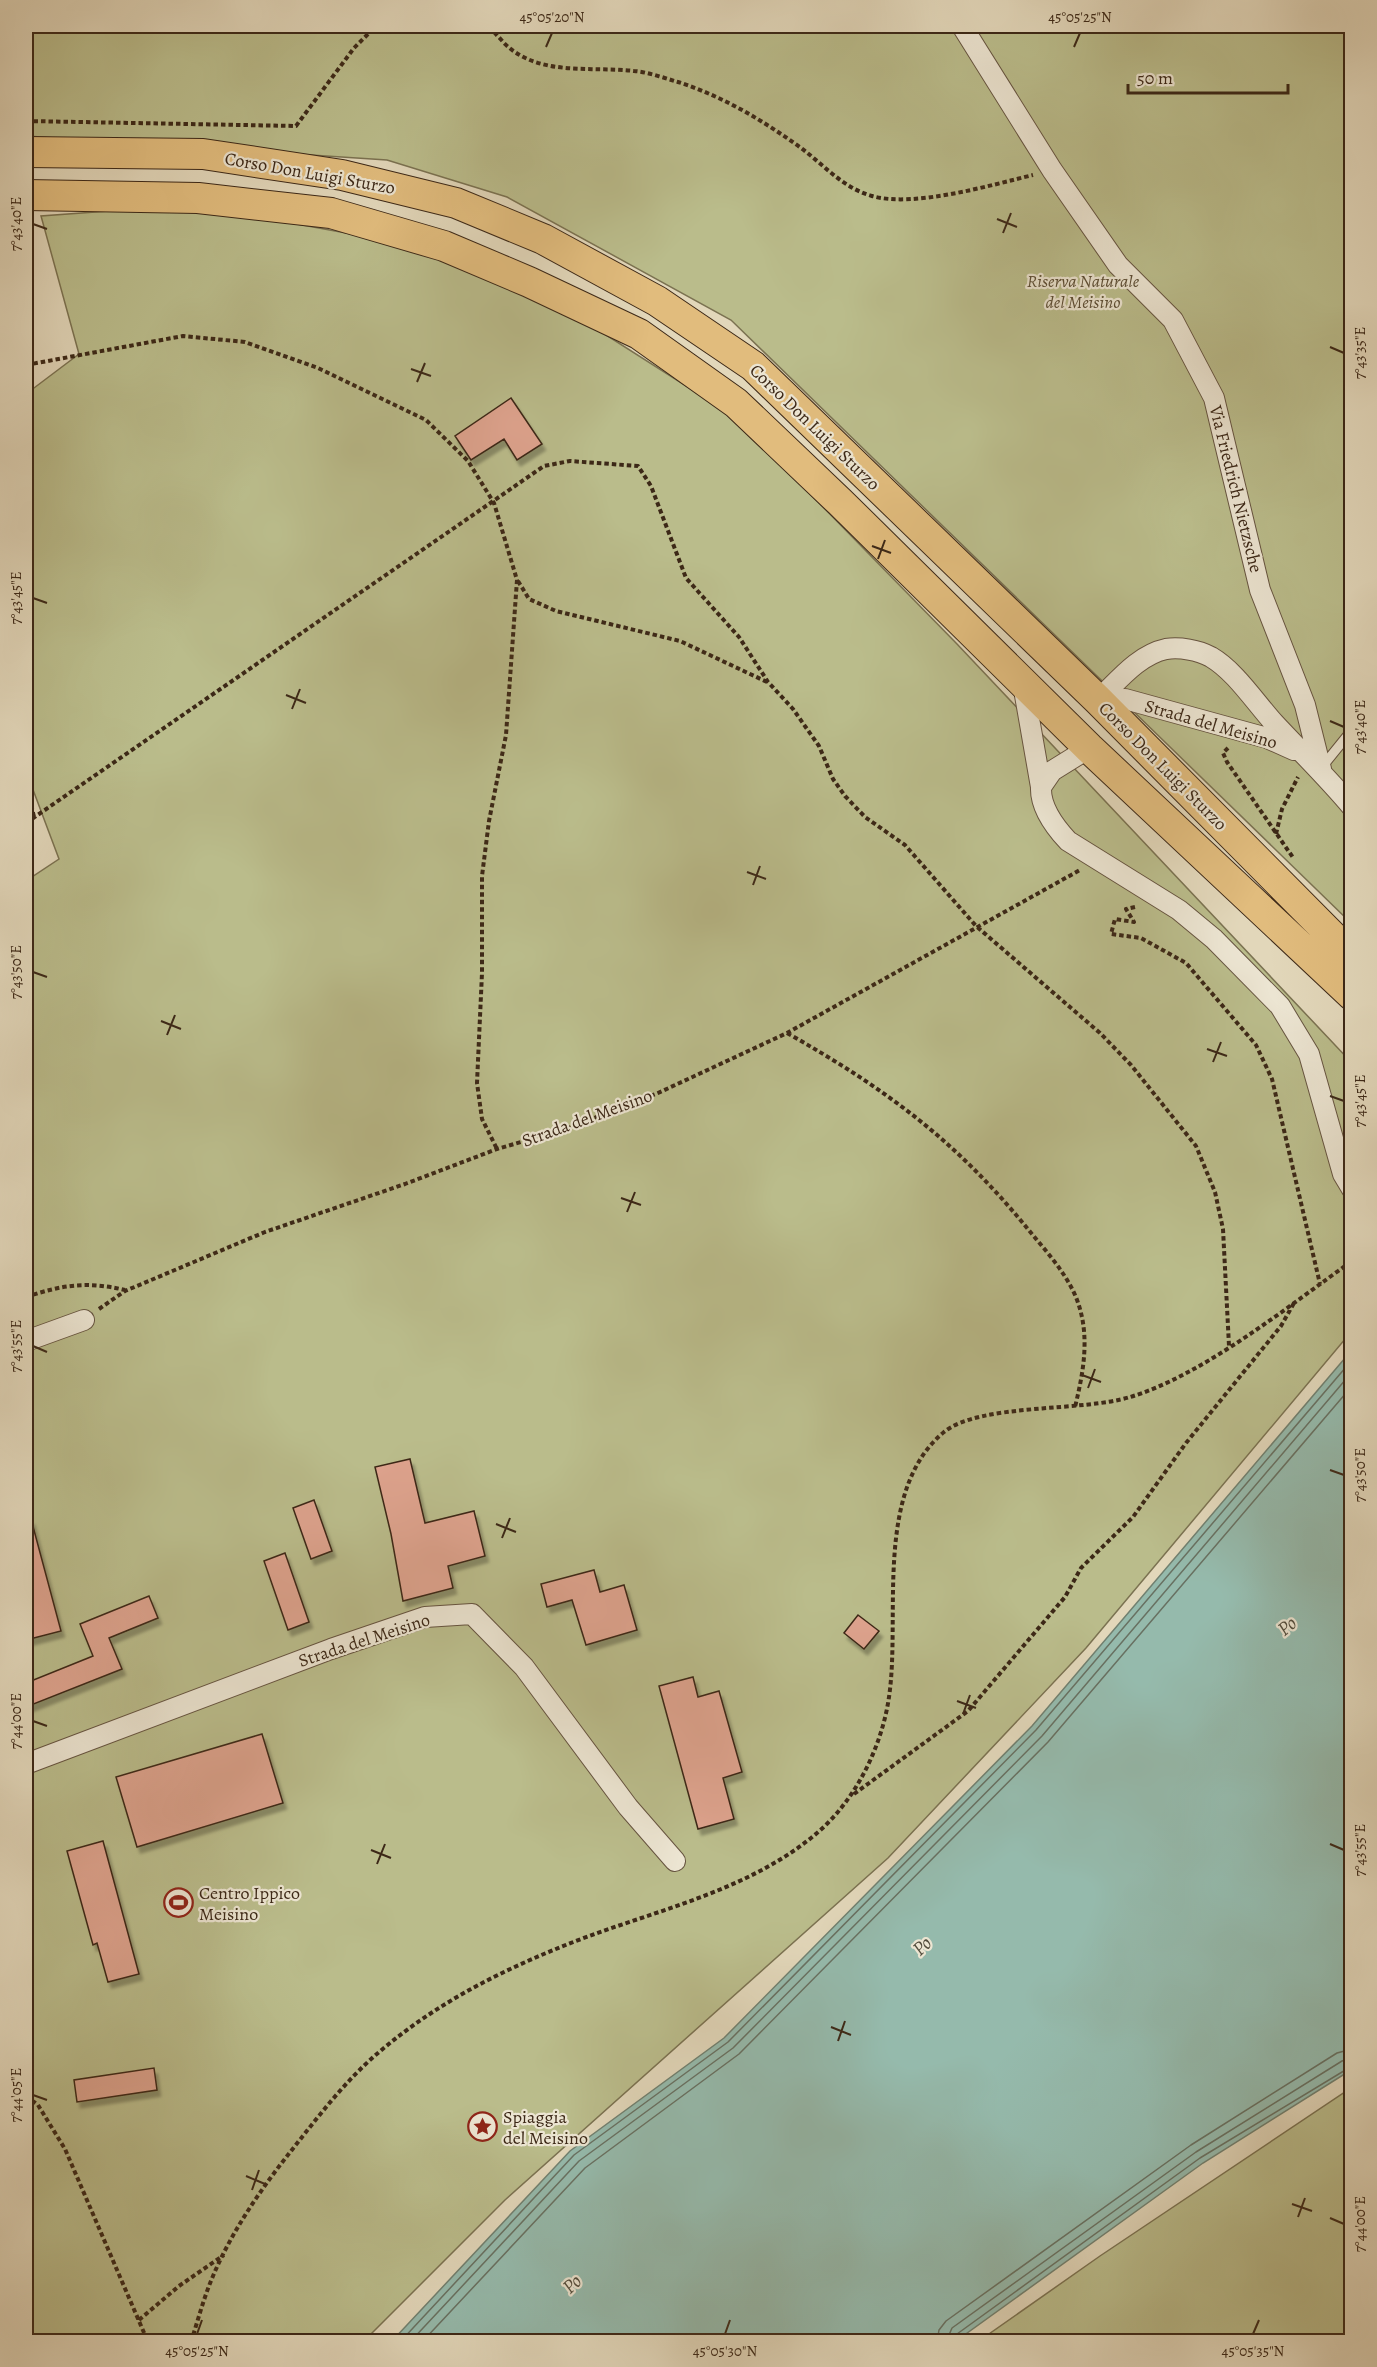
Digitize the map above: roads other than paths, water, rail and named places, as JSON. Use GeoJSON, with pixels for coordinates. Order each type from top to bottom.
{"type":"FeatureCollection","features":[{"type":"Feature","properties":{"kind":"main road","name":"Corso Don Luigi Sturzo"},"geometry":{"type":"LineString","coordinates":[[26,152],[203,154],[342,175],[456,203],[543,239],[657,301],[753,366],[1098,700],[1352,956]]}},
{"type":"Feature","properties":{"kind":"main road","name":"Corso Don Luigi Sturzo"},"geometry":{"type":"LineString","coordinates":[[26,195],[198,198],[331,213],[444,246],[529,282],[639,334],[736,403],[840,502],[1089,748],[1352,995]]}},
{"type":"Feature","properties":{"kind":"street","name":"Via Friedrich Nietzsche"},"geometry":{"type":"LineString","coordinates":[[962,26],[1052,170],[1118,265],[1173,320],[1214,398],[1260,590],[1305,705],[1320,769]]}},
{"type":"Feature","properties":{"kind":"street","name":"Strada del Meisino"},"geometry":{"type":"LineString","coordinates":[[1098,700],[1148,655],[1168,649],[1188,649],[1211,657],[1226,670],[1302,763]]}},
{"type":"Feature","properties":{"kind":"street"},"geometry":{"type":"LineString","coordinates":[[1023,684],[1046,810],[1056,829],[1068,841],[1179,910],[1214,939],[1280,1006],[1294,1024],[1309,1054],[1343,1174],[1352,1189]]}},
{"type":"Feature","properties":{"kind":"street","name":"Strada del Meisino"},"geometry":{"type":"LineString","coordinates":[[1098,700],[1125,699],[1267,738],[1302,763],[1320,769],[1352,807]]}},
{"type":"Feature","properties":{"kind":"street"},"geometry":{"type":"LineString","coordinates":[[1041,787],[1052,771],[1089,748]]}},
{"type":"Feature","properties":{"kind":"street"},"geometry":{"type":"LineString","coordinates":[[26,1341],[84,1320]]}},
{"type":"Feature","properties":{"kind":"street","name":"Strada del Meisino"},"geometry":{"type":"LineString","coordinates":[[26,1764],[331,1649],[425,1617],[472,1614],[524,1666],[628,1807],[675,1861]]}},
{"type":"Feature","properties":{"kind":"lane"},"geometry":{"type":"LineString","coordinates":[[1320,769],[1352,730]]}},
{"type":"Feature","properties":{"kind":"water","name":"Po"},"geometry":{"type":"Polygon","coordinates":[[[1351,1351],[1351,2070],[1203,2163],[956,2341],[392,2341],[570,2151],[724,2038],[1032,1726],[1351,1351]]]}},
{"type":"Feature","properties":{"kind":"place","name":"Centro Ippico Meisino"},"geometry":{"type":"Point","coordinates":[178,1903]}},
{"type":"Feature","properties":{"kind":"place","name":"Spiaggia del Meisino"},"geometry":{"type":"Point","coordinates":[482,2127]}},
{"type":"Feature","properties":{"kind":"park label","name":"Riserva Naturale del Meisino"},"geometry":{"type":"Point","coordinates":[1083,291]}}]}
